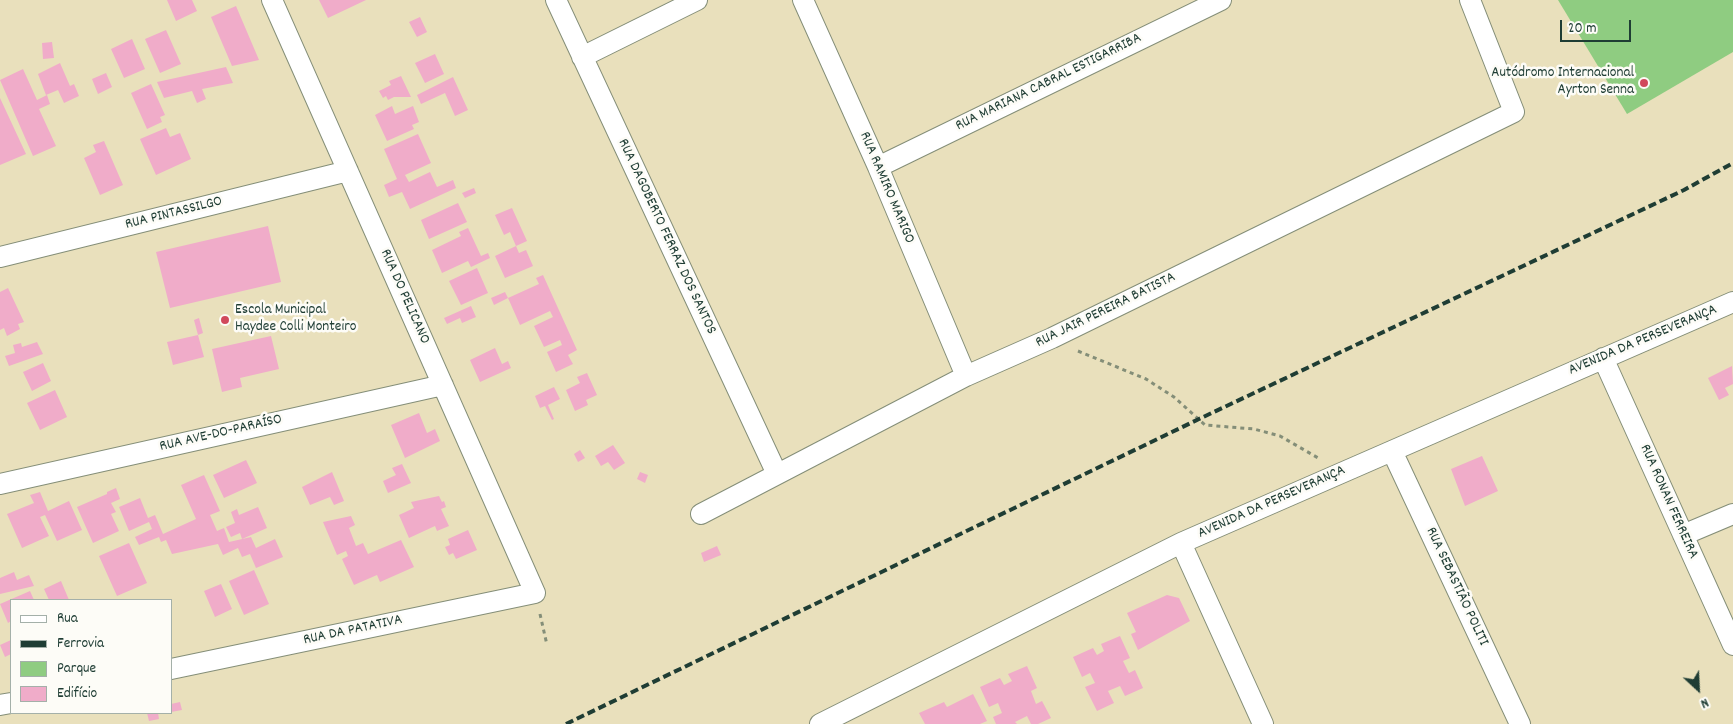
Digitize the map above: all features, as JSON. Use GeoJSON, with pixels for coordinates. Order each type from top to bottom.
{"type":"FeatureCollection","features":[{"type":"Feature","properties":{"kind":"street","name":"RUA DO PELICANO"},"geometry":{"type":"LineString","coordinates":[[272,0],[535,593]]}},
{"type":"Feature","properties":{"kind":"street","name":"RUA DAGOBERTO FERRAZ DOS SANTOS"},"geometry":{"type":"LineString","coordinates":[[556,0],[777,474]]}},
{"type":"Feature","properties":{"kind":"street"},"geometry":{"type":"LineString","coordinates":[[582,57],[697,0]]}},
{"type":"Feature","properties":{"kind":"street","name":"RUA RAMIRO MARIGO"},"geometry":{"type":"LineString","coordinates":[[803,0],[878,167],[966,376]]}},
{"type":"Feature","properties":{"kind":"street","name":"RUA MARIANA CABRAL ESTIGARRIBA"},"geometry":{"type":"LineString","coordinates":[[878,167],[1221,0]]}},
{"type":"Feature","properties":{"kind":"street","name":"RUA JAIR PEREIRA BATISTA"},"geometry":{"type":"LineString","coordinates":[[701,514],[966,376],[1052,338],[1514,112],[1470,0]]}},
{"type":"Feature","properties":{"kind":"street","name":"RUA PINTASSILGO"},"geometry":{"type":"LineString","coordinates":[[0,257],[348,171]]}},
{"type":"Feature","properties":{"kind":"street","name":"AVENIDA DA PERSEVERANÇA"},"geometry":{"type":"LineString","coordinates":[[820,724],[854,717],[1181,543],[1733,302]]}},
{"type":"Feature","properties":{"kind":"street","name":"RUA RONAN FERREIRA"},"geometry":{"type":"LineString","coordinates":[[1604,358],[1733,646]]}},
{"type":"Feature","properties":{"kind":"street","name":"RUA AVE-DO-PARAÍSO"},"geometry":{"type":"LineString","coordinates":[[0,484],[443,385]]}},
{"type":"Feature","properties":{"kind":"street","name":"RUA SEBASTIÃO POLITI"},"geometry":{"type":"LineString","coordinates":[[1392,451],[1520,724]]}},
{"type":"Feature","properties":{"kind":"street"},"geometry":{"type":"LineString","coordinates":[[1683,535],[1733,514]]}},
{"type":"Feature","properties":{"kind":"street"},"geometry":{"type":"LineString","coordinates":[[1181,543],[1263,724]]}},
{"type":"Feature","properties":{"kind":"street","name":"RUA DA PATATIVA"},"geometry":{"type":"LineString","coordinates":[[172,669],[535,593]]}},
{"type":"Feature","properties":{"kind":"path"},"geometry":{"type":"LineString","coordinates":[[1052,338],[1056,344],[1085,353],[1108,365],[1146,379],[1174,397],[1205,424],[1254,430],[1280,436],[1327,464],[1338,474]]}},
{"type":"Feature","properties":{"kind":"path"},"geometry":{"type":"LineString","coordinates":[[535,593],[548,645]]}},
{"type":"Feature","properties":{"kind":"green space","name":"Autódromo Internacional Ayrton Senna"},"geometry":{"type":"Polygon","coordinates":[[[1558,0],[1733,0],[1733,52],[1627,114],[1558,0]]]}},
{"type":"Feature","properties":{"kind":"building"},"geometry":{"type":"Polygon","coordinates":[[[167,0],[192,0],[197,11],[176,21],[167,0]]]}},
{"type":"Feature","properties":{"kind":"building"},"geometry":{"type":"Polygon","coordinates":[[[319,0],[366,0],[328,18],[319,0]]]}},
{"type":"Feature","properties":{"kind":"building"},"geometry":{"type":"Polygon","coordinates":[[[236,6],[259,60],[232,66],[211,17],[236,6]]]}},
{"type":"Feature","properties":{"kind":"building"},"geometry":{"type":"Polygon","coordinates":[[[420,17],[427,32],[417,37],[409,22],[420,17]]]}},
{"type":"Feature","properties":{"kind":"building"},"geometry":{"type":"Polygon","coordinates":[[[166,30],[181,64],[160,73],[145,39],[166,30]]]}},
{"type":"Feature","properties":{"kind":"building"},"geometry":{"type":"Polygon","coordinates":[[[132,39],[145,69],[124,78],[111,49],[132,39]]]}},
{"type":"Feature","properties":{"kind":"building"},"geometry":{"type":"Polygon","coordinates":[[[52,42],[54,58],[43,59],[42,43],[52,42]]]}},
{"type":"Feature","properties":{"kind":"building"},"geometry":{"type":"Polygon","coordinates":[[[435,54],[444,74],[425,83],[415,63],[435,54]]]}},
{"type":"Feature","properties":{"kind":"building"},"geometry":{"type":"Polygon","coordinates":[[[60,63],[70,86],[74,84],[79,96],[64,103],[58,90],[46,95],[38,74],[60,63]]]}},
{"type":"Feature","properties":{"kind":"building"},"geometry":{"type":"Polygon","coordinates":[[[226,67],[233,83],[202,89],[206,99],[197,103],[192,91],[164,98],[157,82],[226,67]]]}},
{"type":"Feature","properties":{"kind":"building"},"geometry":{"type":"Polygon","coordinates":[[[23,69],[37,100],[47,95],[50,104],[39,109],[56,146],[33,156],[0,80],[23,69]]]}},
{"type":"Feature","properties":{"kind":"building"},"geometry":{"type":"Polygon","coordinates":[[[106,73],[112,87],[98,94],[92,79],[106,73]]]}},
{"type":"Feature","properties":{"kind":"building"},"geometry":{"type":"Polygon","coordinates":[[[401,76],[411,97],[394,97],[388,100],[386,96],[383,98],[379,91],[391,85],[389,81],[401,76]]]}},
{"type":"Feature","properties":{"kind":"building"},"geometry":{"type":"Polygon","coordinates":[[[453,77],[468,110],[455,116],[445,93],[421,104],[417,95],[453,77]]]}},
{"type":"Feature","properties":{"kind":"building"},"geometry":{"type":"Polygon","coordinates":[[[151,84],[165,115],[160,117],[162,122],[147,129],[131,93],[151,84]]]}},
{"type":"Feature","properties":{"kind":"building"},"geometry":{"type":"Polygon","coordinates":[[[0,98],[26,154],[0,165],[0,98]]]}},
{"type":"Feature","properties":{"kind":"building"},"geometry":{"type":"Polygon","coordinates":[[[392,106],[395,114],[413,106],[419,122],[412,125],[414,129],[387,141],[375,115],[392,106]]]}},
{"type":"Feature","properties":{"kind":"building"},"geometry":{"type":"Polygon","coordinates":[[[166,128],[170,137],[180,133],[191,159],[156,175],[140,139],[166,128]]]}},
{"type":"Feature","properties":{"kind":"building"},"geometry":{"type":"Polygon","coordinates":[[[418,134],[431,163],[405,175],[409,182],[430,172],[437,187],[453,180],[456,188],[410,209],[402,192],[389,197],[384,185],[397,179],[384,149],[418,134]]]}},
{"type":"Feature","properties":{"kind":"building"},"geometry":{"type":"Polygon","coordinates":[[[104,141],[123,185],[100,195],[84,158],[96,152],[93,145],[104,141]]]}},
{"type":"Feature","properties":{"kind":"building"},"geometry":{"type":"Polygon","coordinates":[[[474,188],[476,193],[465,198],[462,193],[474,188]]]}},
{"type":"Feature","properties":{"kind":"building"},"geometry":{"type":"Polygon","coordinates":[[[458,203],[467,222],[429,239],[421,220],[458,203]]]}},
{"type":"Feature","properties":{"kind":"building"},"geometry":{"type":"Polygon","coordinates":[[[512,208],[527,241],[516,246],[510,232],[504,235],[495,215],[512,208]]]}},
{"type":"Feature","properties":{"kind":"building"},"geometry":{"type":"Polygon","coordinates":[[[268,226],[281,282],[170,308],[156,252],[268,226]]]}},
{"type":"Feature","properties":{"kind":"building"},"geometry":{"type":"Polygon","coordinates":[[[468,228],[481,256],[488,253],[490,258],[471,267],[468,261],[442,273],[432,250],[461,236],[459,232],[468,228]]]}},
{"type":"Feature","properties":{"kind":"building"},"geometry":{"type":"Polygon","coordinates":[[[516,246],[519,253],[526,250],[533,266],[505,278],[495,256],[516,246]]]}},
{"type":"Feature","properties":{"kind":"building"},"geometry":{"type":"Polygon","coordinates":[[[477,268],[488,293],[461,305],[449,281],[477,268]]]}},
{"type":"Feature","properties":{"kind":"building"},"geometry":{"type":"Polygon","coordinates":[[[543,275],[577,350],[568,355],[573,364],[556,372],[547,352],[562,345],[560,340],[544,347],[534,326],[553,317],[550,311],[520,325],[508,298],[539,284],[536,278],[543,275]]]}},
{"type":"Feature","properties":{"kind":"building"},"geometry":{"type":"Polygon","coordinates":[[[8,288],[24,322],[18,324],[20,329],[7,336],[4,328],[0,330],[0,292],[8,288]]]}},
{"type":"Feature","properties":{"kind":"building"},"geometry":{"type":"Polygon","coordinates":[[[505,292],[508,298],[494,305],[491,298],[505,292]]]}},
{"type":"Feature","properties":{"kind":"building"},"geometry":{"type":"Polygon","coordinates":[[[471,306],[476,317],[462,323],[460,318],[447,324],[444,318],[471,306]]]}},
{"type":"Feature","properties":{"kind":"building"},"geometry":{"type":"Polygon","coordinates":[[[199,318],[203,333],[198,335],[194,320],[199,318]]]}},
{"type":"Feature","properties":{"kind":"building"},"geometry":{"type":"Polygon","coordinates":[[[198,335],[204,357],[173,365],[167,342],[198,335]]]}},
{"type":"Feature","properties":{"kind":"building"},"geometry":{"type":"Polygon","coordinates":[[[271,336],[279,369],[240,378],[242,387],[222,392],[212,349],[271,336]]]}},
{"type":"Feature","properties":{"kind":"building"},"geometry":{"type":"Polygon","coordinates":[[[37,342],[43,354],[9,366],[5,356],[15,353],[13,345],[21,343],[22,347],[37,342]]]}},
{"type":"Feature","properties":{"kind":"building"},"geometry":{"type":"Polygon","coordinates":[[[495,348],[502,364],[508,361],[511,368],[480,382],[470,360],[495,348]]]}},
{"type":"Feature","properties":{"kind":"building"},"geometry":{"type":"Polygon","coordinates":[[[43,363],[51,381],[32,391],[23,372],[43,363]]]}},
{"type":"Feature","properties":{"kind":"building"},"geometry":{"type":"Polygon","coordinates":[[[1732,366],[1733,384],[1725,388],[1729,395],[1719,400],[1708,378],[1732,366]]]}},
{"type":"Feature","properties":{"kind":"building"},"geometry":{"type":"Polygon","coordinates":[[[587,373],[597,395],[586,400],[588,405],[575,411],[566,390],[580,383],[577,377],[587,373]]]}},
{"type":"Feature","properties":{"kind":"building"},"geometry":{"type":"Polygon","coordinates":[[[554,387],[560,399],[548,405],[554,419],[552,420],[545,406],[540,408],[535,396],[554,387]]]}},
{"type":"Feature","properties":{"kind":"building"},"geometry":{"type":"Polygon","coordinates":[[[55,390],[67,417],[40,430],[27,403],[55,390]]]}},
{"type":"Feature","properties":{"kind":"building"},"geometry":{"type":"Polygon","coordinates":[[[419,413],[427,433],[435,429],[440,441],[405,458],[391,425],[419,413]]]}},
{"type":"Feature","properties":{"kind":"building"},"geometry":{"type":"Polygon","coordinates":[[[613,445],[625,463],[614,470],[608,462],[601,466],[595,456],[613,445]]]}},
{"type":"Feature","properties":{"kind":"building"},"geometry":{"type":"Polygon","coordinates":[[[580,450],[585,458],[578,462],[574,454],[580,450]]]}},
{"type":"Feature","properties":{"kind":"building"},"geometry":{"type":"Polygon","coordinates":[[[1482,456],[1498,491],[1465,506],[1451,469],[1482,456]]]}},
{"type":"Feature","properties":{"kind":"building"},"geometry":{"type":"Polygon","coordinates":[[[246,460],[257,483],[224,498],[213,475],[246,460]]]}},
{"type":"Feature","properties":{"kind":"building"},"geometry":{"type":"Polygon","coordinates":[[[402,464],[411,483],[388,493],[383,481],[396,475],[392,468],[402,464]]]}},
{"type":"Feature","properties":{"kind":"building"},"geometry":{"type":"Polygon","coordinates":[[[332,472],[344,501],[334,505],[330,497],[310,505],[302,487],[332,472]]]}},
{"type":"Feature","properties":{"kind":"building"},"geometry":{"type":"Polygon","coordinates":[[[640,472],[648,475],[645,483],[637,479],[640,472]]]}},
{"type":"Feature","properties":{"kind":"building"},"geometry":{"type":"Polygon","coordinates":[[[204,475],[220,511],[210,515],[217,531],[224,528],[229,542],[251,537],[256,548],[275,539],[283,557],[256,568],[250,554],[242,557],[238,548],[223,555],[218,544],[172,554],[166,540],[161,542],[159,537],[139,545],[135,537],[152,529],[149,522],[129,531],[119,507],[140,498],[148,518],[155,515],[163,534],[196,519],[181,485],[204,475]]]}},
{"type":"Feature","properties":{"kind":"building"},"geometry":{"type":"Polygon","coordinates":[[[116,488],[120,499],[111,503],[116,512],[111,514],[119,531],[93,543],[77,507],[116,488]]]}},
{"type":"Feature","properties":{"kind":"building"},"geometry":{"type":"Polygon","coordinates":[[[40,492],[48,511],[69,501],[82,530],[57,541],[45,515],[40,517],[49,536],[22,548],[7,514],[34,503],[30,495],[40,492]]]}},
{"type":"Feature","properties":{"kind":"building"},"geometry":{"type":"Polygon","coordinates":[[[439,496],[442,502],[444,501],[446,507],[441,509],[449,526],[437,531],[435,526],[409,538],[399,515],[414,508],[411,502],[439,496]]]}},
{"type":"Feature","properties":{"kind":"building"},"geometry":{"type":"Polygon","coordinates":[[[258,507],[267,528],[242,539],[240,533],[231,537],[226,527],[235,523],[231,512],[237,509],[239,515],[258,507]]]}},
{"type":"Feature","properties":{"kind":"building"},"geometry":{"type":"Polygon","coordinates":[[[351,516],[355,525],[349,528],[356,546],[363,543],[368,554],[401,540],[414,567],[380,582],[377,575],[354,585],[342,559],[348,556],[346,551],[337,555],[323,522],[351,516]]]}},
{"type":"Feature","properties":{"kind":"building"},"geometry":{"type":"Polygon","coordinates":[[[468,530],[477,550],[456,559],[453,553],[449,555],[445,547],[450,545],[448,539],[468,530]]]}},
{"type":"Feature","properties":{"kind":"building"},"geometry":{"type":"Polygon","coordinates":[[[129,543],[147,583],[117,596],[99,556],[129,543]]]}},
{"type":"Feature","properties":{"kind":"building"},"geometry":{"type":"Polygon","coordinates":[[[717,546],[721,555],[704,562],[701,553],[717,546]]]}},
{"type":"Feature","properties":{"kind":"building"},"geometry":{"type":"Polygon","coordinates":[[[254,570],[269,604],[244,615],[229,581],[254,570]]]}},
{"type":"Feature","properties":{"kind":"building"},"geometry":{"type":"Polygon","coordinates":[[[14,572],[17,580],[29,575],[34,586],[0,594],[0,578],[14,572]]]}},
{"type":"Feature","properties":{"kind":"building"},"geometry":{"type":"Polygon","coordinates":[[[61,581],[69,599],[49,599],[44,589],[61,581]]]}},
{"type":"Feature","properties":{"kind":"building"},"geometry":{"type":"Polygon","coordinates":[[[221,584],[232,609],[215,617],[204,591],[221,584]]]}},
{"type":"Feature","properties":{"kind":"building"},"geometry":{"type":"Polygon","coordinates":[[[30,591],[34,599],[12,599],[30,591]]]}},
{"type":"Feature","properties":{"kind":"building"},"geometry":{"type":"Polygon","coordinates":[[[1167,595],[1179,598],[1190,621],[1138,650],[1131,634],[1136,632],[1127,613],[1167,595]]]}},
{"type":"Feature","properties":{"kind":"building"},"geometry":{"type":"Polygon","coordinates":[[[10,600],[10,622],[8,623],[0,604],[10,600]]]}},
{"type":"Feature","properties":{"kind":"building"},"geometry":{"type":"Polygon","coordinates":[[[1120,636],[1130,658],[1123,661],[1129,673],[1135,670],[1143,688],[1125,696],[1120,686],[1108,691],[1114,703],[1097,711],[1085,687],[1095,683],[1090,673],[1082,677],[1073,657],[1093,648],[1097,655],[1104,651],[1101,644],[1120,636]]]}},
{"type":"Feature","properties":{"kind":"building"},"geometry":{"type":"Polygon","coordinates":[[[10,640],[10,654],[5,657],[0,645],[10,640]]]}},
{"type":"Feature","properties":{"kind":"building"},"geometry":{"type":"Polygon","coordinates":[[[1027,666],[1037,688],[1031,691],[1036,704],[1042,701],[1051,718],[1038,724],[1031,724],[1027,716],[1015,722],[1017,724],[996,724],[993,717],[1002,713],[998,703],[989,707],[980,687],[1000,678],[1004,685],[1012,681],[1008,674],[1027,666]]]}},
{"type":"Feature","properties":{"kind":"building"},"geometry":{"type":"Polygon","coordinates":[[[973,694],[987,721],[980,724],[925,724],[919,713],[944,702],[947,707],[973,694]]]}},
{"type":"Feature","properties":{"kind":"building"},"geometry":{"type":"Polygon","coordinates":[[[180,702],[182,710],[172,712],[172,704],[180,702]]]}},
{"type":"Feature","properties":{"kind":"building"},"geometry":{"type":"Polygon","coordinates":[[[147,714],[158,714],[159,719],[149,721],[147,714]]]}},
{"type":"Feature","properties":{"kind":"railway"},"geometry":{"type":"LineString","coordinates":[[566,724],[1199,419],[1684,190],[1733,163]]}},
{"type":"Feature","properties":{"kind":"place","name":"Autódromo Internacional Ayrton Senna"},"geometry":{"type":"Point","coordinates":[1644,83]}},
{"type":"Feature","properties":{"kind":"place","name":"Escola Municipal Haydee Colli Monteiro"},"geometry":{"type":"Point","coordinates":[225,320]}}]}
